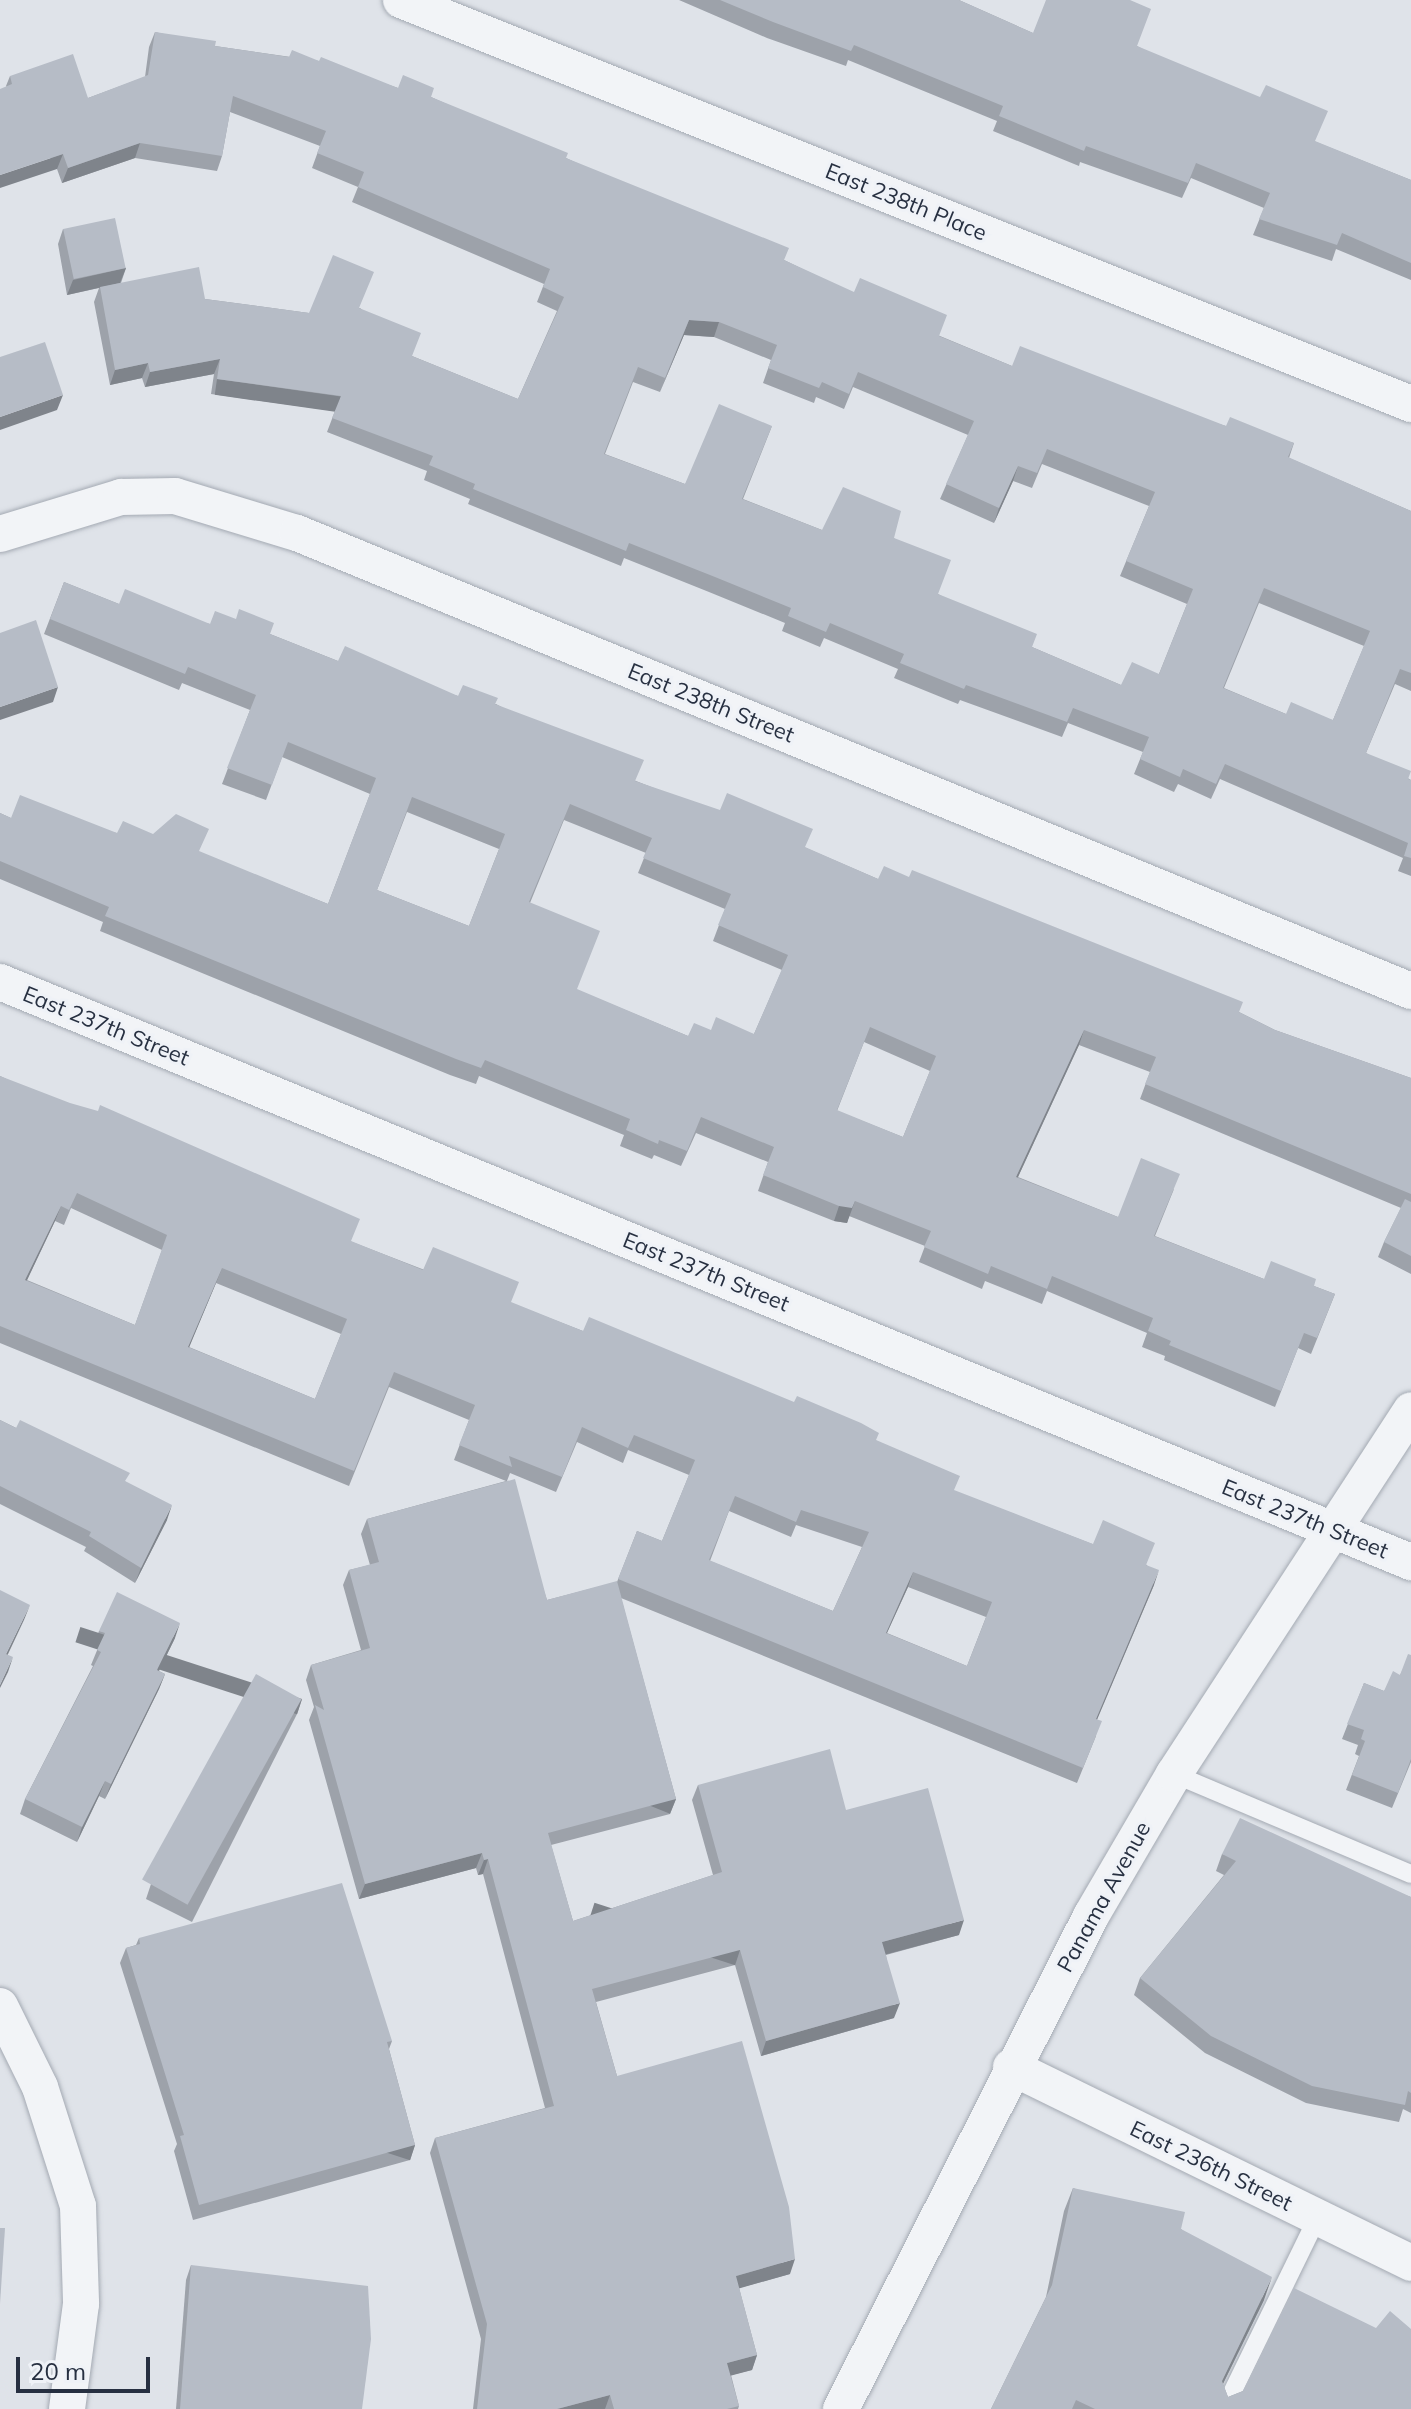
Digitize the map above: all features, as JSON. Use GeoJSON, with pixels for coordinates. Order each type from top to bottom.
{"type":"FeatureCollection","features":[{"type":"Feature","properties":{"kind":"street","name":"East 238th Place"},"geometry":{"type":"LineString","coordinates":[[401,0],[1411,404]]}},
{"type":"Feature","properties":{"kind":"street","name":"East 238th Street"},"geometry":{"type":"LineString","coordinates":[[0,534],[121,497],[175,496],[297,533],[1411,991]]}},
{"type":"Feature","properties":{"kind":"street","name":"East 237th Street"},"geometry":{"type":"LineString","coordinates":[[0,982],[1411,1562]]}},
{"type":"Feature","properties":{"kind":"street","name":"Panama Avenue"},"geometry":{"type":"LineString","coordinates":[[841,2409],[1011,2067],[1091,1916],[1174,1774],[1411,1410]]}},
{"type":"Feature","properties":{"kind":"street"},"geometry":{"type":"LineString","coordinates":[[0,2006],[40,2087],[78,2206],[81,2304],[67,2409]]}},
{"type":"Feature","properties":{"kind":"street","name":"East 236th Street"},"geometry":{"type":"LineString","coordinates":[[1011,2067],[1411,2263]]}},
{"type":"Feature","properties":{"kind":"lane"},"geometry":{"type":"LineString","coordinates":[[1174,1774],[1411,1874]]}},
{"type":"Feature","properties":{"kind":"lane"},"geometry":{"type":"LineString","coordinates":[[1224,2409],[1317,2218]]}},
{"type":"Feature","properties":{"kind":"building"},"geometry":{"type":"Polygon","coordinates":[[[720,0],[959,0],[1033,33],[1046,0],[1130,0],[1151,9],[1137,46],[1260,97],[1266,85],[1328,111],[1315,141],[1411,180],[1411,263],[1342,233],[1337,245],[1259,219],[1270,193],[1196,163],[1188,183],[1086,146],[1084,151],[999,116],[1003,106],[854,45],[851,51],[720,0]]]}},
{"type":"Feature","properties":{"kind":"building"},"geometry":{"type":"Polygon","coordinates":[[[155,32],[216,41],[215,46],[289,57],[292,50],[319,61],[321,57],[398,88],[403,75],[434,88],[431,97],[568,153],[566,158],[789,248],[784,260],[854,292],[860,278],[947,315],[939,336],[1012,366],[1020,346],[1226,426],[1230,417],[1294,443],[1288,457],[1411,511],[1411,673],[1400,669],[1366,753],[1411,771],[1408,779],[1411,780],[1411,858],[1404,856],[1408,843],[1225,764],[1216,784],[1183,769],[1180,777],[1140,759],[1149,737],[1073,708],[1067,722],[966,685],[964,689],[900,663],[904,654],[830,623],[826,632],[788,616],[791,608],[715,577],[629,543],[626,551],[473,489],[475,484],[429,465],[433,456],[332,418],[341,396],[217,379],[220,359],[150,372],[148,363],[115,370],[100,287],[199,267],[205,299],[309,313],[333,255],[374,272],[359,308],[421,333],[412,356],[518,399],[564,297],[543,287],[550,269],[358,187],[364,172],[317,153],[326,131],[233,96],[222,156],[140,143],[68,168],[63,154],[0,175],[0,89],[12,84],[10,76],[73,54],[88,98],[148,75],[155,32]],[[689,320],[665,378],[638,367],[604,454],[685,484],[719,404],[772,426],[742,499],[822,530],[843,487],[901,511],[894,538],[951,560],[938,594],[1037,634],[1032,647],[1121,685],[1132,662],[1159,674],[1193,589],[1126,561],[1155,492],[1047,449],[1037,473],[1018,466],[999,508],[946,484],[974,421],[858,372],[849,394],[822,382],[819,388],[768,368],[777,345],[719,322],[689,320]],[[1264,588],[1223,688],[1286,714],[1291,702],[1333,720],[1370,631],[1264,588]]]}},
{"type":"Feature","properties":{"kind":"building"},"geometry":{"type":"Polygon","coordinates":[[[115,218],[126,268],[74,279],[63,229],[115,218]]]}},
{"type":"Feature","properties":{"kind":"building"},"geometry":{"type":"Polygon","coordinates":[[[45,342],[63,395],[0,417],[0,357],[45,342]]]}},
{"type":"Feature","properties":{"kind":"building"},"geometry":{"type":"Polygon","coordinates":[[[64,582],[119,604],[125,589],[210,624],[215,611],[236,619],[239,609],[274,623],[270,634],[338,661],[345,646],[458,696],[463,685],[498,698],[495,704],[644,760],[635,781],[720,810],[727,793],[813,829],[805,847],[878,879],[884,866],[909,877],[912,870],[1243,1002],[1239,1012],[1275,1030],[1411,1078],[1411,1194],[1145,1084],[1156,1057],[1084,1030],[1016,1177],[1118,1217],[1141,1158],[1180,1174],[1154,1236],[1264,1279],[1271,1261],[1316,1279],[1314,1286],[1335,1294],[1317,1338],[1304,1333],[1281,1391],[1169,1345],[1171,1341],[1148,1331],[1153,1318],[1052,1276],[1047,1289],[991,1266],[988,1274],[924,1247],[931,1231],[855,1201],[852,1208],[839,1206],[763,1175],[774,1147],[701,1117],[687,1151],[659,1140],[658,1144],[626,1130],[630,1119],[485,1060],[481,1068],[456,1059],[105,916],[109,907],[0,861],[0,813],[11,818],[20,795],[117,833],[123,821],[153,834],[176,814],[209,829],[199,851],[328,904],[376,778],[288,742],[272,785],[227,768],[256,695],[188,667],[185,674],[50,619],[64,582]],[[412,797],[377,890],[469,926],[505,834],[412,797]],[[570,804],[529,902],[600,931],[577,989],[688,1036],[694,1023],[711,1030],[716,1017],[754,1034],[788,955],[718,925],[731,894],[643,858],[652,838],[570,804]],[[870,1027],[837,1110],[903,1137],[936,1056],[870,1027]]]}},
{"type":"Feature","properties":{"kind":"building"},"geometry":{"type":"Polygon","coordinates":[[[36,620],[58,687],[0,707],[0,633],[36,620]]]}},
{"type":"Feature","properties":{"kind":"building"},"geometry":{"type":"Polygon","coordinates":[[[0,1076],[70,1103],[98,1111],[100,1105],[360,1219],[351,1241],[423,1270],[433,1247],[519,1282],[511,1302],[583,1331],[589,1317],[794,1402],[797,1396],[861,1423],[879,1433],[876,1440],[960,1476],[954,1490],[1093,1544],[1103,1520],[1155,1543],[1146,1565],[1159,1570],[1096,1719],[1102,1721],[1083,1768],[618,1579],[637,1531],[662,1541],[695,1460],[634,1435],[628,1448],[582,1427],[562,1477],[509,1456],[512,1467],[459,1445],[475,1405],[394,1372],[354,1471],[0,1326],[0,1076]],[[77,1193],[69,1210],[61,1206],[25,1280],[135,1325],[167,1235],[77,1193]],[[222,1268],[188,1347],[315,1399],[347,1319],[222,1268]],[[735,1496],[709,1560],[833,1611],[869,1532],[801,1510],[796,1522],[735,1496]],[[913,1572],[886,1633],[967,1666],[992,1602],[913,1572]]]}},
{"type":"Feature","properties":{"kind":"building"},"geometry":{"type":"Polygon","coordinates":[[[1405,1199],[1411,1202],[1411,1256],[1384,1242],[1405,1199]]]}},
{"type":"Feature","properties":{"kind":"building"},"geometry":{"type":"Polygon","coordinates":[[[0,1420],[16,1428],[20,1420],[130,1473],[125,1481],[172,1505],[141,1568],[89,1536],[91,1532],[0,1486],[0,1420]]]}},
{"type":"Feature","properties":{"kind":"building"},"geometry":{"type":"Polygon","coordinates":[[[515,1479],[547,1600],[617,1581],[676,1799],[548,1833],[573,1921],[722,1872],[698,1785],[830,1749],[846,1810],[928,1788],[964,1920],[882,1942],[900,2003],[766,2041],[740,1950],[592,1989],[617,2076],[742,2041],[789,2207],[795,2259],[736,2276],[757,2355],[727,2363],[739,2406],[727,2409],[614,2409],[610,2395],[557,2409],[477,2409],[487,2324],[435,2138],[554,2106],[488,1859],[484,1860],[482,1853],[365,1884],[315,1705],[324,1710],[311,1665],[370,1648],[349,1570],[379,1562],[367,1519],[515,1479]]]}},
{"type":"Feature","properties":{"kind":"building"},"geometry":{"type":"Polygon","coordinates":[[[0,1590],[30,1605],[6,1654],[13,1657],[0,1685],[0,1590]]]}},
{"type":"Feature","properties":{"kind":"building"},"geometry":{"type":"Polygon","coordinates":[[[117,1592],[180,1623],[157,1670],[165,1674],[111,1784],[105,1781],[82,1827],[25,1799],[101,1652],[97,1650],[105,1633],[99,1631],[117,1592]]]}},
{"type":"Feature","properties":{"kind":"building"},"geometry":{"type":"Polygon","coordinates":[[[1408,1654],[1411,1655],[1411,1759],[1398,1793],[1352,1775],[1365,1741],[1361,1739],[1364,1730],[1347,1724],[1364,1683],[1384,1691],[1393,1671],[1400,1675],[1408,1654]]]}},
{"type":"Feature","properties":{"kind":"building"},"geometry":{"type":"Polygon","coordinates":[[[256,1674],[301,1699],[188,1905],[142,1880],[256,1674]]]}},
{"type":"Feature","properties":{"kind":"building"},"geometry":{"type":"Polygon","coordinates":[[[1240,1818],[1411,1897],[1411,2093],[1408,2091],[1405,2105],[1312,2086],[1211,2036],[1140,1978],[1236,1861],[1222,1854],[1240,1818]]]}},
{"type":"Feature","properties":{"kind":"building"},"geometry":{"type":"Polygon","coordinates":[[[342,1883],[392,2041],[387,2042],[415,2145],[199,2205],[180,2136],[184,2135],[126,1948],[140,1944],[139,1938],[342,1883]]]}},
{"type":"Feature","properties":{"kind":"building"},"geometry":{"type":"Polygon","coordinates":[[[1073,2188],[1185,2212],[1181,2229],[1272,2277],[1222,2381],[1228,2397],[1243,2391],[1294,2288],[1376,2328],[1390,2311],[1411,2329],[1411,2409],[1095,2409],[1076,2400],[1072,2409],[991,2409],[1052,2285],[1073,2188]]]}},
{"type":"Feature","properties":{"kind":"building"},"geometry":{"type":"Polygon","coordinates":[[[0,2228],[5,2228],[0,2304],[0,2228]]]}},
{"type":"Feature","properties":{"kind":"building"},"geometry":{"type":"Polygon","coordinates":[[[191,2265],[368,2286],[371,2339],[362,2409],[180,2409],[191,2265]]]}}]}
